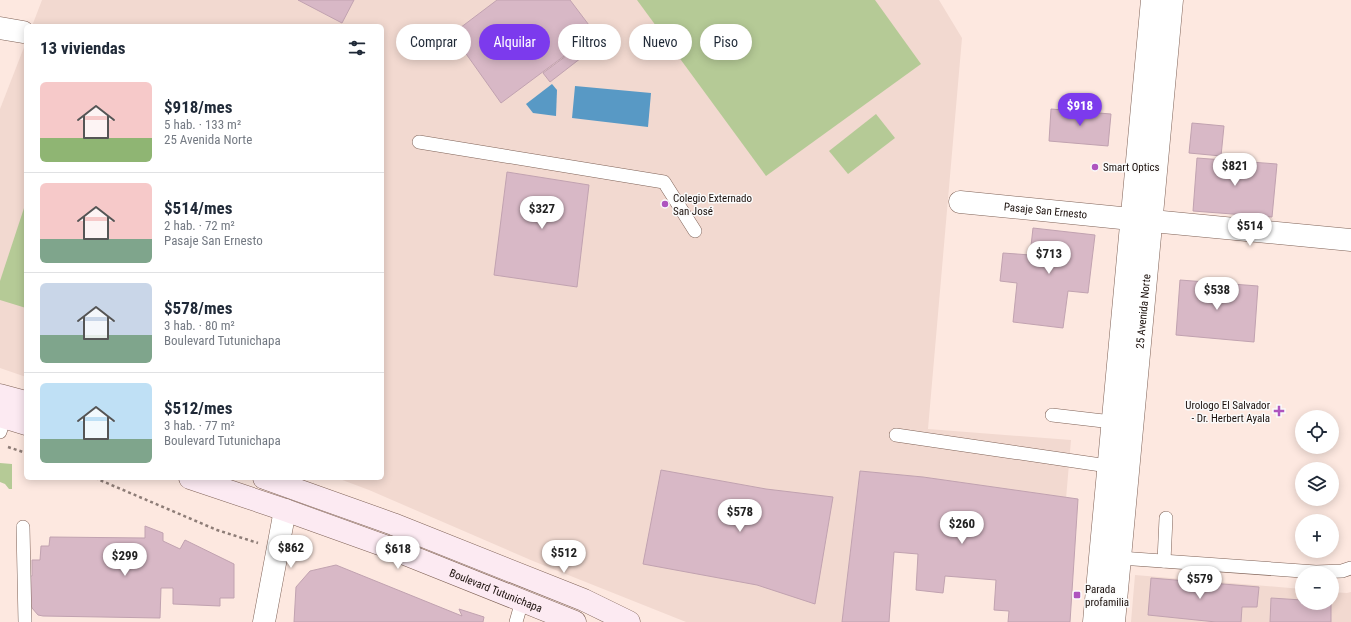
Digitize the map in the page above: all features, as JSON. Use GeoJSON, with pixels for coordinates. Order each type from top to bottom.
{"type":"FeatureCollection","features":[{"type":"Feature","properties":{"kind":"main road"},"geometry":{"type":"LineString","coordinates":[[0,395],[24,401]]}},
{"type":"Feature","properties":{"kind":"main road"},"geometry":{"type":"LineString","coordinates":[[2,422],[24,424]]}},
{"type":"Feature","properties":{"kind":"main road","name":"Boulevard Tutunichapa"},"geometry":{"type":"LineString","coordinates":[[196,480],[384,546],[575,622]]}},
{"type":"Feature","properties":{"kind":"main road"},"geometry":{"type":"LineString","coordinates":[[270,480],[393,524],[584,600],[630,622]]}},
{"type":"Feature","properties":{"kind":"street","name":"25 Avenida Norte"},"geometry":{"type":"LineString","coordinates":[[1114,622],[1120,558],[1142,220],[1152,0]]}},
{"type":"Feature","properties":{"kind":"street","name":"25 Avenida Norte"},"geometry":{"type":"LineString","coordinates":[[1094,622],[1112,422],[1142,220],[1172,0]]}},
{"type":"Feature","properties":{"kind":"street"},"geometry":{"type":"LineString","coordinates":[[0,28],[24,33]]}},
{"type":"Feature","properties":{"kind":"street","name":"Pasaje San Ernesto"},"geometry":{"type":"LineString","coordinates":[[960,202],[1351,240]]}},
{"type":"Feature","properties":{"kind":"street"},"geometry":{"type":"LineString","coordinates":[[264,622],[284,510]]}},
{"type":"Feature","properties":{"kind":"lane"},"geometry":{"type":"LineString","coordinates":[[419,142],[664,182],[695,231]]}},
{"type":"Feature","properties":{"kind":"lane"},"geometry":{"type":"LineString","coordinates":[[1052,415],[1112,422]]}},
{"type":"Feature","properties":{"kind":"lane"},"geometry":{"type":"LineString","coordinates":[[896,435],[1108,466]]}},
{"type":"Feature","properties":{"kind":"lane"},"geometry":{"type":"LineString","coordinates":[[1164,561],[1166,518]]}},
{"type":"Feature","properties":{"kind":"lane"},"geometry":{"type":"LineString","coordinates":[[23,528],[25,622]]}},
{"type":"Feature","properties":{"kind":"lane"},"geometry":{"type":"LineString","coordinates":[[1120,558],[1316,572],[1342,571],[1351,568]]}},
{"type":"Feature","properties":{"kind":"lane"},"geometry":{"type":"LineString","coordinates":[[516,622],[522,601]]}},
{"type":"Feature","properties":{"kind":"path"},"geometry":{"type":"LineString","coordinates":[[6,446],[24,452]]}},
{"type":"Feature","properties":{"kind":"path"},"geometry":{"type":"LineString","coordinates":[[100,480],[217,530],[277,550]]}},
{"type":"Feature","properties":{"kind":"shaded area","name":"Colegio Externado San José"},"geometry":{"type":"Polygon","coordinates":[[[42,0],[939,0],[962,38],[928,429],[1071,440],[1066,499],[923,477],[860,471],[842,622],[686,622],[533,561],[369,490],[342,480],[384,480],[384,24],[33,24],[42,0]]]}},
{"type":"Feature","properties":{"kind":"shaded area"},"geometry":{"type":"Polygon","coordinates":[[[24,47],[24,376],[0,368],[0,109],[24,47]]]}},
{"type":"Feature","properties":{"kind":"shaded area"},"geometry":{"type":"Polygon","coordinates":[[[1135,575],[1295,588],[1295,610],[1339,610],[1339,592],[1351,592],[1351,622],[1131,622],[1135,575]]]}},
{"type":"Feature","properties":{"kind":"green space"},"geometry":{"type":"Polygon","coordinates":[[[637,0],[875,0],[921,64],[766,176],[681,60],[692,60],[692,24],[655,24],[637,0]]]}},
{"type":"Feature","properties":{"kind":"green space"},"geometry":{"type":"Polygon","coordinates":[[[876,114],[895,138],[848,174],[829,151],[876,114]]]}},
{"type":"Feature","properties":{"kind":"green space"},"geometry":{"type":"Polygon","coordinates":[[[24,208],[24,307],[0,300],[0,281],[24,208]]]}},
{"type":"Feature","properties":{"kind":"green space"},"geometry":{"type":"Polygon","coordinates":[[[0,463],[12,464],[12,489],[9,489],[5,484],[0,482],[0,463]]]}},
{"type":"Feature","properties":{"kind":"water"},"geometry":{"type":"Polygon","coordinates":[[[552,84],[557,90],[556,116],[533,113],[526,104],[552,84]]]}},
{"type":"Feature","properties":{"kind":"water"},"geometry":{"type":"Polygon","coordinates":[[[575,86],[651,93],[648,127],[572,118],[575,86]]]}},
{"type":"Feature","properties":{"kind":"building"},"geometry":{"type":"Polygon","coordinates":[[[298,0],[354,0],[342,23],[298,0]]]}},
{"type":"Feature","properties":{"kind":"building"},"geometry":{"type":"Polygon","coordinates":[[[497,0],[570,0],[588,24],[558,24],[559,60],[501,103],[470,60],[471,24],[465,24],[497,0]]]}},
{"type":"Feature","properties":{"kind":"building"},"geometry":{"type":"Polygon","coordinates":[[[561,60],[578,60],[550,82],[543,73],[561,60]]]}},
{"type":"Feature","properties":{"kind":"building"},"geometry":{"type":"Polygon","coordinates":[[[1051,109],[1111,114],[1108,146],[1049,141],[1051,109]]]}},
{"type":"Feature","properties":{"kind":"building"},"geometry":{"type":"Polygon","coordinates":[[[1192,123],[1224,126],[1221,156],[1189,153],[1192,123]]]}},
{"type":"Feature","properties":{"kind":"building"},"geometry":{"type":"Polygon","coordinates":[[[1197,158],[1277,164],[1272,217],[1193,211],[1197,158]]]}},
{"type":"Feature","properties":{"kind":"building"},"geometry":{"type":"Polygon","coordinates":[[[507,172],[589,185],[577,287],[494,275],[507,172]]]}},
{"type":"Feature","properties":{"kind":"building"},"geometry":{"type":"Polygon","coordinates":[[[1033,228],[1095,235],[1088,293],[1068,291],[1063,328],[1013,322],[1017,283],[1000,281],[1003,253],[1030,255],[1033,228]]]}},
{"type":"Feature","properties":{"kind":"building"},"geometry":{"type":"Polygon","coordinates":[[[1180,280],[1258,286],[1254,342],[1176,335],[1180,280]]]}},
{"type":"Feature","properties":{"kind":"building"},"geometry":{"type":"Polygon","coordinates":[[[661,470],[766,489],[833,497],[815,604],[757,585],[643,564],[661,470]]]}},
{"type":"Feature","properties":{"kind":"building"},"geometry":{"type":"Polygon","coordinates":[[[860,471],[923,477],[1078,499],[1070,622],[1008,622],[1009,611],[994,610],[996,580],[945,576],[943,593],[916,590],[918,554],[894,552],[889,622],[842,622],[860,471]]]}},
{"type":"Feature","properties":{"kind":"building"},"geometry":{"type":"Polygon","coordinates":[[[145,526],[163,533],[163,541],[180,549],[185,540],[234,564],[234,598],[220,598],[220,606],[173,604],[173,588],[161,588],[160,618],[43,616],[38,615],[32,608],[30,602],[29,576],[32,576],[32,560],[40,560],[41,546],[49,546],[50,537],[145,538],[145,526]]]}},
{"type":"Feature","properties":{"kind":"building"},"geometry":{"type":"Polygon","coordinates":[[[336,565],[462,616],[459,609],[484,617],[483,622],[294,622],[296,587],[310,571],[336,565]]]}},
{"type":"Feature","properties":{"kind":"building"},"geometry":{"type":"Polygon","coordinates":[[[1151,578],[1259,587],[1257,607],[1242,607],[1241,622],[1216,622],[1148,615],[1151,578]]]}},
{"type":"Feature","properties":{"kind":"building"},"geometry":{"type":"Polygon","coordinates":[[[1271,598],[1295,600],[1295,610],[1331,610],[1331,622],[1270,622],[1271,598]]]}},
{"type":"Feature","properties":{"kind":"place","name":"Smart Optics"},"geometry":{"type":"Point","coordinates":[1095,167]}},
{"type":"Feature","properties":{"kind":"place","name":"Colegio Externado San José"},"geometry":{"type":"Point","coordinates":[665,204]}},
{"type":"Feature","properties":{"kind":"place","name":"Urologo El Salvador - Dr. Herbert Ayala"},"geometry":{"type":"Point","coordinates":[1279,411]}},
{"type":"Feature","properties":{"kind":"place","name":"Parada profamilia"},"geometry":{"type":"Point","coordinates":[1077,595]}}]}
